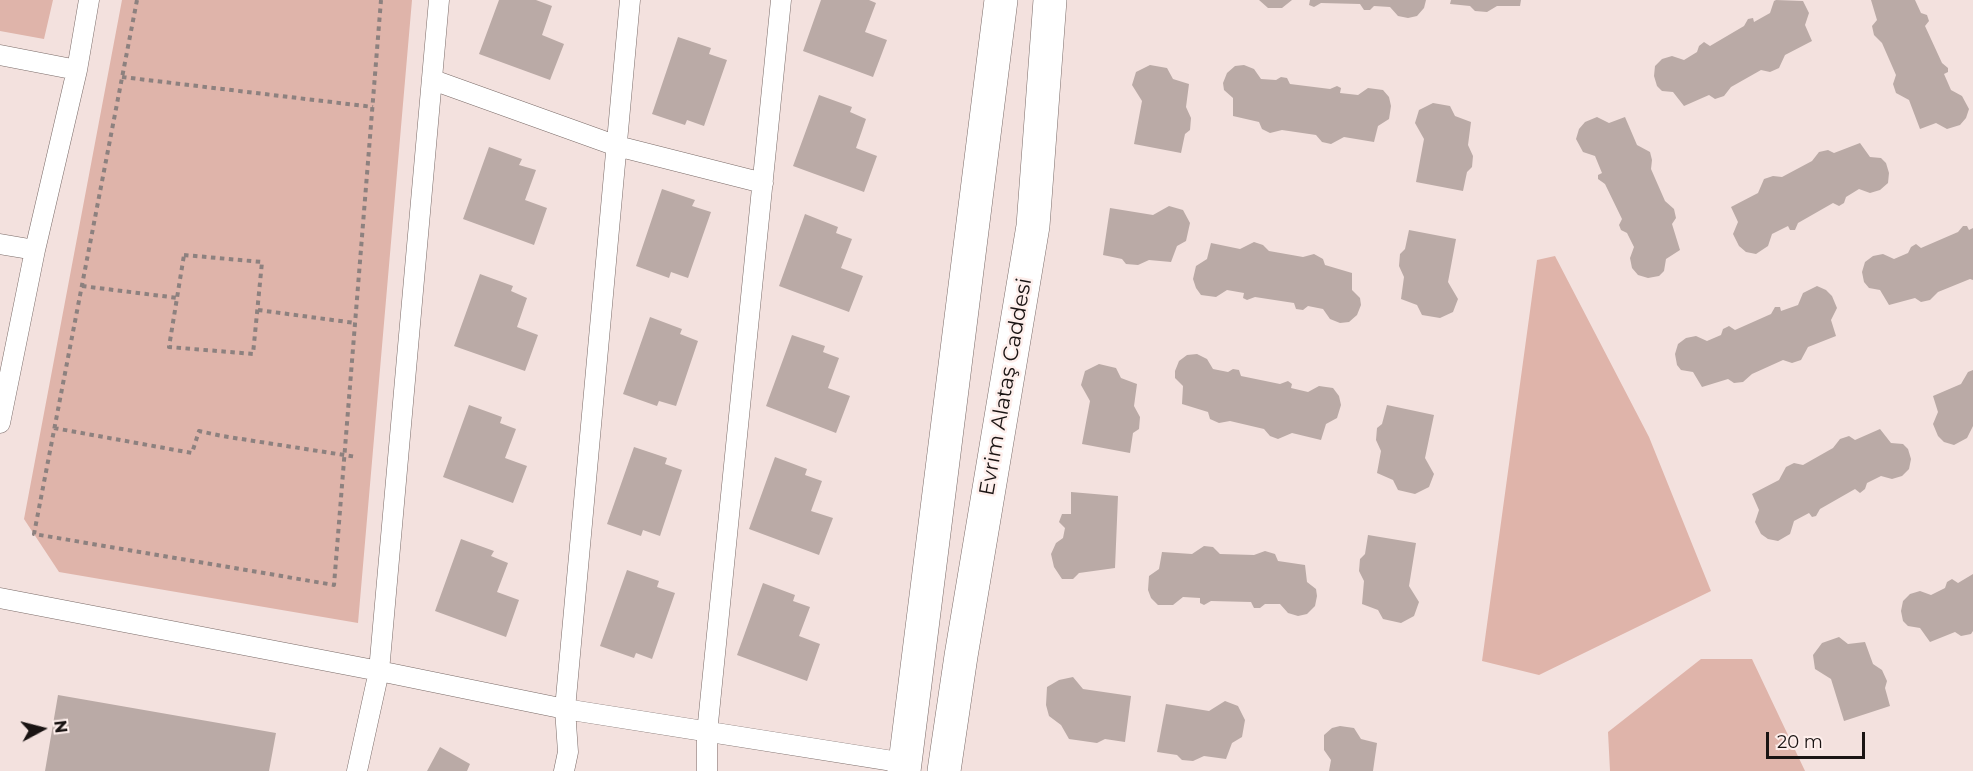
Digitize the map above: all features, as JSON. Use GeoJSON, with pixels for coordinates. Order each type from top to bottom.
{"type":"FeatureCollection","features":[{"type":"Feature","properties":{"kind":"main road"},"geometry":{"type":"LineString","coordinates":[[905,767],[1001,0]]}},
{"type":"Feature","properties":{"kind":"main road","name":"Evrim Alataş Caddesi"},"geometry":{"type":"LineString","coordinates":[[944,771],[1033,226],[1050,0]]}},
{"type":"Feature","properties":{"kind":"lane"},"geometry":{"type":"LineString","coordinates":[[0,423],[3,387],[77,70],[89,0]]}},
{"type":"Feature","properties":{"kind":"lane"},"geometry":{"type":"LineString","coordinates":[[357,771],[379,671],[439,0]]}},
{"type":"Feature","properties":{"kind":"lane"},"geometry":{"type":"LineString","coordinates":[[564,771],[568,752],[565,709],[630,0]]}},
{"type":"Feature","properties":{"kind":"lane"},"geometry":{"type":"LineString","coordinates":[[707,771],[707,733],[781,0]]}},
{"type":"Feature","properties":{"kind":"lane"},"geometry":{"type":"LineString","coordinates":[[0,55],[77,70]]}},
{"type":"Feature","properties":{"kind":"lane"},"geometry":{"type":"LineString","coordinates":[[433,80],[617,146],[763,183]]}},
{"type":"Feature","properties":{"kind":"lane"},"geometry":{"type":"LineString","coordinates":[[0,244],[35,250]]}},
{"type":"Feature","properties":{"kind":"lane"},"geometry":{"type":"LineString","coordinates":[[0,598],[565,709],[905,767]]}},
{"type":"Feature","properties":{"kind":"path"},"geometry":{"type":"LineString","coordinates":[[137,0],[34,534],[334,585],[381,0]]}},
{"type":"Feature","properties":{"kind":"path"},"geometry":{"type":"LineString","coordinates":[[122,77],[373,107]]}},
{"type":"Feature","properties":{"kind":"path"},"geometry":{"type":"LineString","coordinates":[[184,255],[262,262],[253,354],[169,347],[178,298],[184,255]]}},
{"type":"Feature","properties":{"kind":"path"},"geometry":{"type":"LineString","coordinates":[[82,286],[178,298]]}},
{"type":"Feature","properties":{"kind":"path"},"geometry":{"type":"LineString","coordinates":[[258,310],[355,323]]}},
{"type":"Feature","properties":{"kind":"path"},"geometry":{"type":"LineString","coordinates":[[54,428],[192,453],[200,431],[357,457]]}},
{"type":"Feature","properties":{"kind":"shaded area"},"geometry":{"type":"Polygon","coordinates":[[[0,0],[53,0],[44,39],[0,31],[0,0]]]}},
{"type":"Feature","properties":{"kind":"shaded area"},"geometry":{"type":"Polygon","coordinates":[[[122,0],[412,0],[358,623],[59,572],[24,519],[122,0]]]}},
{"type":"Feature","properties":{"kind":"shaded area"},"geometry":{"type":"Polygon","coordinates":[[[1555,256],[1649,437],[1711,591],[1539,675],[1482,661],[1537,260],[1555,256]]]}},
{"type":"Feature","properties":{"kind":"shaded area"},"geometry":{"type":"Polygon","coordinates":[[[1701,659],[1752,659],[1805,771],[1610,771],[1608,732],[1701,659]]]}},
{"type":"Feature","properties":{"kind":"building"},"geometry":{"type":"Polygon","coordinates":[[[499,0],[536,0],[552,6],[542,35],[564,44],[550,80],[479,54],[499,0]]]}},
{"type":"Feature","properties":{"kind":"building"},"geometry":{"type":"Polygon","coordinates":[[[821,0],[869,0],[876,3],[865,32],[887,40],[873,77],[803,51],[821,0]]]}},
{"type":"Feature","properties":{"kind":"building"},"geometry":{"type":"Polygon","coordinates":[[[1259,0],[1292,0],[1282,8],[1268,8],[1259,0]]]}},
{"type":"Feature","properties":{"kind":"building"},"geometry":{"type":"Polygon","coordinates":[[[1310,0],[1426,0],[1424,8],[1417,16],[1408,18],[1398,16],[1390,7],[1374,6],[1370,10],[1364,10],[1360,4],[1321,3],[1314,7],[1309,5],[1310,0]]]}},
{"type":"Feature","properties":{"kind":"building"},"geometry":{"type":"Polygon","coordinates":[[[1451,0],[1521,0],[1520,6],[1497,6],[1487,12],[1475,11],[1470,6],[1450,4],[1451,0]]]}},
{"type":"Feature","properties":{"kind":"building"},"geometry":{"type":"Polygon","coordinates":[[[1776,0],[1803,1],[1809,13],[1805,25],[1812,41],[1785,55],[1779,68],[1770,72],[1761,70],[1731,87],[1724,96],[1715,99],[1709,95],[1684,106],[1673,92],[1662,91],[1657,86],[1654,76],[1655,66],[1662,59],[1672,56],[1684,60],[1697,52],[1699,46],[1704,42],[1710,46],[1744,26],[1748,19],[1753,18],[1754,22],[1770,13],[1776,0]]]}},
{"type":"Feature","properties":{"kind":"building"},"geometry":{"type":"Polygon","coordinates":[[[1871,0],[1915,0],[1921,13],[1927,15],[1929,21],[1925,26],[1942,63],[1948,68],[1948,72],[1944,74],[1951,90],[1962,96],[1969,109],[1960,125],[1947,129],[1936,123],[1920,129],[1909,100],[1896,93],[1893,84],[1896,75],[1882,43],[1874,35],[1872,26],[1877,20],[1871,0]]]}},
{"type":"Feature","properties":{"kind":"building"},"geometry":{"type":"Polygon","coordinates":[[[678,37],[711,48],[709,54],[727,60],[704,126],[687,120],[685,125],[652,114],[678,37]]]}},
{"type":"Feature","properties":{"kind":"building"},"geometry":{"type":"Polygon","coordinates":[[[1150,65],[1167,68],[1173,79],[1189,84],[1186,107],[1191,118],[1190,130],[1185,134],[1181,153],[1134,144],[1142,101],[1132,85],[1136,72],[1150,65]]]}},
{"type":"Feature","properties":{"kind":"building"},"geometry":{"type":"Polygon","coordinates":[[[1244,65],[1254,69],[1261,79],[1276,80],[1281,77],[1287,78],[1290,84],[1330,89],[1337,86],[1341,88],[1340,93],[1358,95],[1368,88],[1383,90],[1389,97],[1391,106],[1389,119],[1378,126],[1374,142],[1344,137],[1331,144],[1322,142],[1316,135],[1282,130],[1270,133],[1262,129],[1259,122],[1233,116],[1233,98],[1224,90],[1223,83],[1227,73],[1235,66],[1244,65]]]}},
{"type":"Feature","properties":{"kind":"building"},"geometry":{"type":"Polygon","coordinates":[[[819,95],[852,107],[850,112],[866,119],[856,148],[877,156],[864,192],[793,166],[819,95]]]}},
{"type":"Feature","properties":{"kind":"building"},"geometry":{"type":"Polygon","coordinates":[[[1433,103],[1450,106],[1455,116],[1471,122],[1468,145],[1473,156],[1472,167],[1467,172],[1463,191],[1416,182],[1424,139],[1415,123],[1419,110],[1433,103]]]}},
{"type":"Feature","properties":{"kind":"building"},"geometry":{"type":"Polygon","coordinates":[[[1597,117],[1609,123],[1625,117],[1637,145],[1650,152],[1651,169],[1665,201],[1674,209],[1676,218],[1672,224],[1680,250],[1666,259],[1664,271],[1659,276],[1648,278],[1638,275],[1632,268],[1630,258],[1634,247],[1627,233],[1621,230],[1619,225],[1622,219],[1605,184],[1598,179],[1598,175],[1602,173],[1595,156],[1583,152],[1576,139],[1579,129],[1585,122],[1597,117]]]}},
{"type":"Feature","properties":{"kind":"building"},"geometry":{"type":"Polygon","coordinates":[[[1860,143],[1870,157],[1881,158],[1886,163],[1889,173],[1888,183],[1880,190],[1870,193],[1859,189],[1846,197],[1844,203],[1839,206],[1833,203],[1798,223],[1795,230],[1790,230],[1788,226],[1772,234],[1768,246],[1756,254],[1746,252],[1739,246],[1733,234],[1738,222],[1731,207],[1758,193],[1764,179],[1773,176],[1782,177],[1812,161],[1819,152],[1828,150],[1834,153],[1860,143]]]}},
{"type":"Feature","properties":{"kind":"building"},"geometry":{"type":"Polygon","coordinates":[[[489,147],[522,159],[519,165],[536,170],[525,200],[547,208],[534,245],[463,219],[489,147]]]}},
{"type":"Feature","properties":{"kind":"building"},"geometry":{"type":"Polygon","coordinates":[[[662,189],[695,200],[692,206],[711,212],[688,278],[671,272],[669,278],[636,266],[662,189]]]}},
{"type":"Feature","properties":{"kind":"building"},"geometry":{"type":"Polygon","coordinates":[[[1169,206],[1183,210],[1190,223],[1186,241],[1177,246],[1171,262],[1149,260],[1138,265],[1126,264],[1122,259],[1103,255],[1110,208],[1153,215],[1169,206]]]}},
{"type":"Feature","properties":{"kind":"building"},"geometry":{"type":"Polygon","coordinates":[[[805,214],[838,227],[836,233],[852,239],[841,268],[863,276],[849,312],[779,286],[805,214]]]}},
{"type":"Feature","properties":{"kind":"building"},"geometry":{"type":"Polygon","coordinates":[[[1963,226],[1967,226],[1969,230],[1973,228],[1973,280],[1970,279],[1938,292],[1930,300],[1921,302],[1915,298],[1889,305],[1880,290],[1869,288],[1864,282],[1862,272],[1865,262],[1873,256],[1883,254],[1894,259],[1908,253],[1916,244],[1921,248],[1958,232],[1963,226]]]}},
{"type":"Feature","properties":{"kind":"building"},"geometry":{"type":"Polygon","coordinates":[[[1409,230],[1456,239],[1448,282],[1458,299],[1453,312],[1440,318],[1422,315],[1417,305],[1401,299],[1404,277],[1399,266],[1400,254],[1405,249],[1409,230]]]}},
{"type":"Feature","properties":{"kind":"building"},"geometry":{"type":"Polygon","coordinates":[[[1254,242],[1263,245],[1269,251],[1303,257],[1314,254],[1323,259],[1325,265],[1352,273],[1352,290],[1360,298],[1361,305],[1357,315],[1349,322],[1340,323],[1330,319],[1323,309],[1308,306],[1303,310],[1296,309],[1294,303],[1255,297],[1247,300],[1243,298],[1244,293],[1227,290],[1216,297],[1201,295],[1193,279],[1196,266],[1207,259],[1211,243],[1240,249],[1254,242]]]}},
{"type":"Feature","properties":{"kind":"building"},"geometry":{"type":"Polygon","coordinates":[[[480,274],[513,286],[511,291],[527,298],[517,327],[538,335],[525,371],[454,346],[480,274]]]}},
{"type":"Feature","properties":{"kind":"building"},"geometry":{"type":"Polygon","coordinates":[[[1817,286],[1832,296],[1837,308],[1831,320],[1836,336],[1808,347],[1801,360],[1792,363],[1783,360],[1752,374],[1743,382],[1734,383],[1728,379],[1702,387],[1693,372],[1681,370],[1677,365],[1675,354],[1678,344],[1686,338],[1696,336],[1707,341],[1721,335],[1723,329],[1729,326],[1735,330],[1771,314],[1775,307],[1780,307],[1781,311],[1798,305],[1803,293],[1817,286]]]}},
{"type":"Feature","properties":{"kind":"building"},"geometry":{"type":"Polygon","coordinates":[[[650,317],[682,329],[680,334],[698,341],[676,406],[659,401],[657,406],[623,394],[650,317]]]}},
{"type":"Feature","properties":{"kind":"building"},"geometry":{"type":"Polygon","coordinates":[[[792,335],[825,346],[823,352],[839,358],[828,388],[850,396],[836,433],[766,406],[792,335]]]}},
{"type":"Feature","properties":{"kind":"building"},"geometry":{"type":"Polygon","coordinates":[[[1197,354],[1207,359],[1213,369],[1228,372],[1233,369],[1239,370],[1241,376],[1280,384],[1288,381],[1292,384],[1291,388],[1308,392],[1319,386],[1333,388],[1339,396],[1341,405],[1337,418],[1326,424],[1321,440],[1292,433],[1278,439],[1270,436],[1264,429],[1230,421],[1219,423],[1210,419],[1208,412],[1182,404],[1183,386],[1175,378],[1179,361],[1187,355],[1197,354]]]}},
{"type":"Feature","properties":{"kind":"building"},"geometry":{"type":"Polygon","coordinates":[[[1099,364],[1116,368],[1121,378],[1137,384],[1134,406],[1140,417],[1139,429],[1133,433],[1130,453],[1082,444],[1090,401],[1081,385],[1085,371],[1099,364]]]}},
{"type":"Feature","properties":{"kind":"building"},"geometry":{"type":"Polygon","coordinates":[[[1973,370],[1973,426],[1967,438],[1954,445],[1944,442],[1938,436],[1933,424],[1938,412],[1933,396],[1961,384],[1968,372],[1973,370]]]}},
{"type":"Feature","properties":{"kind":"building"},"geometry":{"type":"Polygon","coordinates":[[[469,405],[502,417],[500,423],[516,429],[505,458],[527,466],[513,503],[443,477],[469,405]]]}},
{"type":"Feature","properties":{"kind":"building"},"geometry":{"type":"Polygon","coordinates":[[[1387,405],[1434,415],[1425,458],[1434,474],[1429,487],[1415,494],[1398,490],[1393,480],[1377,473],[1381,451],[1376,440],[1377,428],[1382,424],[1387,405]]]}},
{"type":"Feature","properties":{"kind":"building"},"geometry":{"type":"Polygon","coordinates":[[[1880,429],[1891,443],[1903,444],[1908,449],[1911,459],[1909,469],[1902,476],[1892,479],[1881,476],[1867,483],[1865,489],[1860,493],[1855,489],[1820,509],[1816,516],[1812,517],[1809,513],[1794,521],[1790,534],[1778,541],[1768,539],[1761,534],[1755,522],[1759,510],[1752,494],[1779,480],[1786,467],[1794,463],[1803,465],[1833,448],[1840,439],[1849,436],[1855,440],[1880,429]]]}},
{"type":"Feature","properties":{"kind":"building"},"geometry":{"type":"Polygon","coordinates":[[[634,447],[667,458],[665,464],[682,470],[660,536],[643,530],[641,536],[607,524],[634,447]]]}},
{"type":"Feature","properties":{"kind":"building"},"geometry":{"type":"Polygon","coordinates":[[[775,457],[807,469],[805,475],[822,481],[811,511],[833,518],[819,555],[749,529],[775,457]]]}},
{"type":"Feature","properties":{"kind":"building"},"geometry":{"type":"Polygon","coordinates":[[[1071,492],[1118,496],[1115,568],[1079,573],[1073,579],[1062,579],[1054,567],[1051,554],[1056,543],[1063,538],[1065,528],[1059,522],[1062,514],[1071,514],[1071,492]]]}},
{"type":"Feature","properties":{"kind":"building"},"geometry":{"type":"Polygon","coordinates":[[[1368,535],[1416,543],[1409,586],[1419,602],[1414,616],[1401,623],[1383,619],[1378,610],[1362,604],[1364,581],[1359,571],[1360,559],[1365,554],[1368,535]]]}},
{"type":"Feature","properties":{"kind":"building"},"geometry":{"type":"Polygon","coordinates":[[[461,539],[494,551],[491,556],[508,563],[497,592],[519,600],[506,637],[435,611],[461,539]]]}},
{"type":"Feature","properties":{"kind":"building"},"geometry":{"type":"Polygon","coordinates":[[[1204,546],[1213,547],[1220,554],[1254,555],[1265,551],[1275,554],[1278,561],[1305,565],[1307,582],[1316,589],[1315,606],[1307,614],[1298,616],[1288,613],[1280,604],[1265,604],[1260,608],[1254,608],[1251,602],[1211,601],[1204,605],[1200,603],[1200,598],[1183,597],[1173,605],[1158,605],[1151,598],[1148,590],[1149,576],[1159,569],[1162,552],[1192,554],[1204,546]]]}},
{"type":"Feature","properties":{"kind":"building"},"geometry":{"type":"Polygon","coordinates":[[[627,570],[659,581],[657,587],[675,593],[652,659],[636,653],[634,658],[600,646],[627,570]]]}},
{"type":"Feature","properties":{"kind":"building"},"geometry":{"type":"Polygon","coordinates":[[[1973,574],[1973,631],[1971,634],[1961,636],[1955,632],[1930,642],[1920,628],[1908,626],[1903,621],[1901,611],[1903,601],[1910,594],[1920,591],[1931,595],[1945,588],[1947,582],[1952,579],[1958,583],[1973,574]]]}},
{"type":"Feature","properties":{"kind":"building"},"geometry":{"type":"Polygon","coordinates":[[[763,583],[795,595],[793,601],[810,607],[799,636],[820,644],[807,681],[737,655],[763,583]]]}},
{"type":"Feature","properties":{"kind":"building"},"geometry":{"type":"Polygon","coordinates":[[[1839,637],[1848,644],[1865,642],[1873,664],[1882,670],[1887,681],[1885,688],[1890,706],[1844,721],[1831,679],[1815,669],[1813,655],[1822,643],[1839,637]]]}},
{"type":"Feature","properties":{"kind":"building"},"geometry":{"type":"Polygon","coordinates":[[[1073,677],[1083,689],[1131,696],[1125,742],[1105,739],[1097,743],[1069,739],[1061,725],[1049,716],[1046,705],[1047,687],[1059,680],[1073,677]]]}},
{"type":"Feature","properties":{"kind":"building"},"geometry":{"type":"Polygon","coordinates":[[[58,695],[276,733],[269,771],[45,771],[58,695]]]}},
{"type":"Feature","properties":{"kind":"building"},"geometry":{"type":"Polygon","coordinates":[[[1225,701],[1238,706],[1245,720],[1242,737],[1232,743],[1226,759],[1204,756],[1193,761],[1182,760],[1177,755],[1157,752],[1166,704],[1209,711],[1225,701]]]}},
{"type":"Feature","properties":{"kind":"building"},"geometry":{"type":"Polygon","coordinates":[[[1340,726],[1354,728],[1361,739],[1377,743],[1373,771],[1329,771],[1331,760],[1324,750],[1324,735],[1332,728],[1340,726]]]}},
{"type":"Feature","properties":{"kind":"building"},"geometry":{"type":"Polygon","coordinates":[[[440,747],[470,764],[467,771],[427,771],[440,747]]]}}]}
